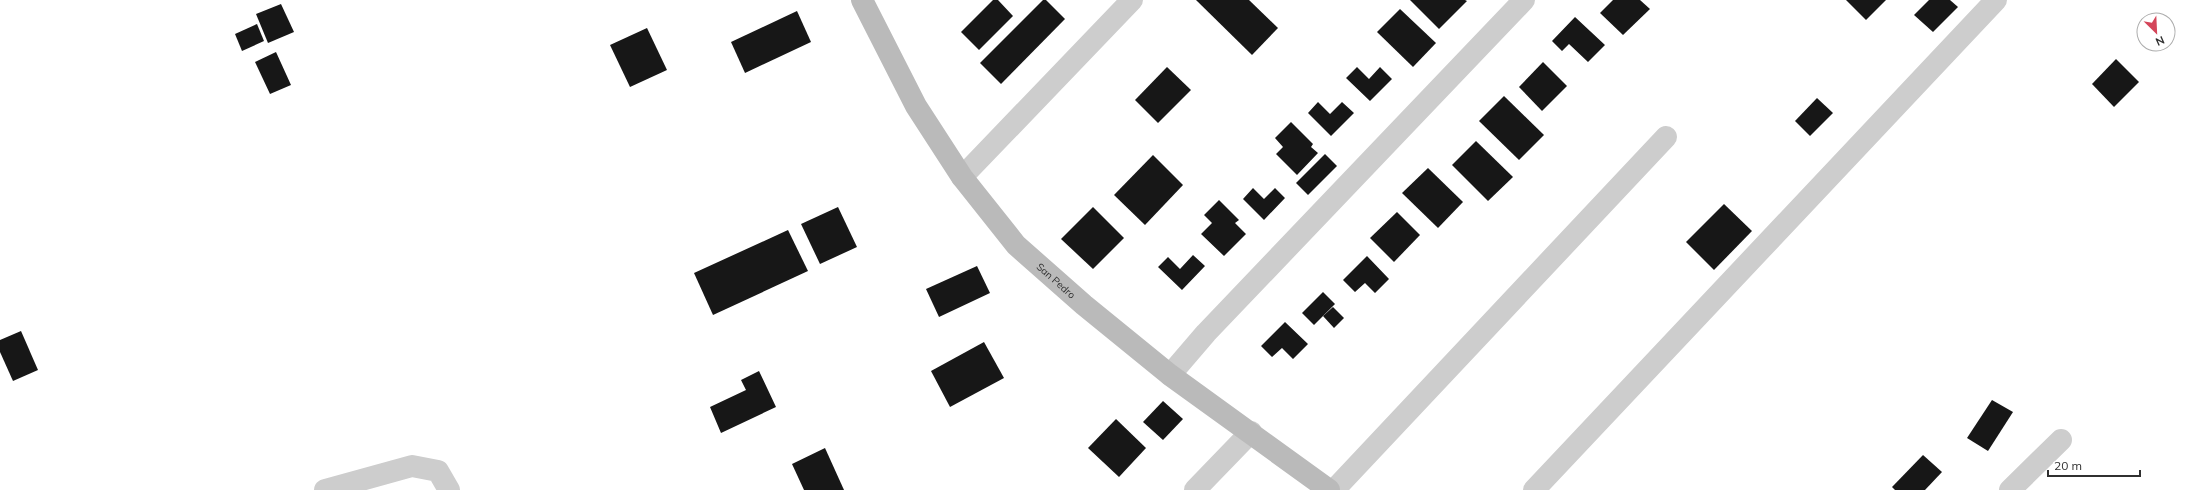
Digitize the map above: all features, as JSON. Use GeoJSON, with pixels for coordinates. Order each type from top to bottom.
{"type":"FeatureCollection","features":[{"type":"Feature","properties":{"kind":"main road","name":"San Pedro"},"geometry":{"type":"LineString","coordinates":[[862,0],[916,106],[962,176],[1016,245],[1084,305],[1170,375],[1251,432],[1329,490]]}},
{"type":"Feature","properties":{"kind":"street"},"geometry":{"type":"LineString","coordinates":[[962,176],[1132,0]]}},
{"type":"Feature","properties":{"kind":"street"},"geometry":{"type":"LineString","coordinates":[[1170,375],[1206,333],[1524,0]]}},
{"type":"Feature","properties":{"kind":"street"},"geometry":{"type":"LineString","coordinates":[[1534,490],[1996,0]]}},
{"type":"Feature","properties":{"kind":"street"},"geometry":{"type":"LineString","coordinates":[[1334,490],[1666,137]]}},
{"type":"Feature","properties":{"kind":"street"},"geometry":{"type":"LineString","coordinates":[[1195,490],[1251,432]]}},
{"type":"Feature","properties":{"kind":"street"},"geometry":{"type":"LineString","coordinates":[[2010,490],[2060,440]]}},
{"type":"Feature","properties":{"kind":"street"},"geometry":{"type":"LineString","coordinates":[[325,490],[412,466],[438,471],[449,490]]}},
{"type":"Feature","properties":{"kind":"building"},"geometry":{"type":"Polygon","coordinates":[[[993,0],[998,0],[1013,16],[979,50],[961,32],[993,0]]]}},
{"type":"Feature","properties":{"kind":"building"},"geometry":{"type":"Polygon","coordinates":[[[1043,0],[1046,0],[1065,19],[1001,84],[980,63],[1043,0]]]}},
{"type":"Feature","properties":{"kind":"building"},"geometry":{"type":"Polygon","coordinates":[[[1196,0],[1249,0],[1278,28],[1252,55],[1196,0]]]}},
{"type":"Feature","properties":{"kind":"building"},"geometry":{"type":"Polygon","coordinates":[[[1410,0],[1465,0],[1467,1],[1439,29],[1410,0]]]}},
{"type":"Feature","properties":{"kind":"building"},"geometry":{"type":"Polygon","coordinates":[[[1613,0],[1640,0],[1650,9],[1623,35],[1600,13],[1613,0]]]}},
{"type":"Feature","properties":{"kind":"building"},"geometry":{"type":"Polygon","coordinates":[[[1846,0],[1886,0],[1866,20],[1846,0]]]}},
{"type":"Feature","properties":{"kind":"building"},"geometry":{"type":"Polygon","coordinates":[[[1929,0],[1950,0],[1958,7],[1933,32],[1914,15],[1929,0]]]}},
{"type":"Feature","properties":{"kind":"building"},"geometry":{"type":"Polygon","coordinates":[[[281,4],[294,32],[268,43],[256,14],[281,4]]]}},
{"type":"Feature","properties":{"kind":"building"},"geometry":{"type":"Polygon","coordinates":[[[1400,9],[1436,43],[1413,67],[1377,32],[1400,9]]]}},
{"type":"Feature","properties":{"kind":"building"},"geometry":{"type":"Polygon","coordinates":[[[797,11],[811,42],[745,73],[731,42],[797,11]]]}},
{"type":"Feature","properties":{"kind":"building"},"geometry":{"type":"Polygon","coordinates":[[[1575,17],[1605,45],[1588,62],[1569,44],[1562,51],[1552,41],[1575,17]]]}},
{"type":"Feature","properties":{"kind":"building"},"geometry":{"type":"Polygon","coordinates":[[[257,24],[264,41],[242,51],[235,34],[257,24]]]}},
{"type":"Feature","properties":{"kind":"building"},"geometry":{"type":"Polygon","coordinates":[[[647,28],[667,70],[630,87],[610,45],[647,28]]]}},
{"type":"Feature","properties":{"kind":"building"},"geometry":{"type":"Polygon","coordinates":[[[276,52],[291,85],[270,94],[255,62],[276,52]]]}},
{"type":"Feature","properties":{"kind":"building"},"geometry":{"type":"Polygon","coordinates":[[[2116,59],[2139,82],[2114,107],[2092,84],[2116,59]]]}},
{"type":"Feature","properties":{"kind":"building"},"geometry":{"type":"Polygon","coordinates":[[[1543,62],[1567,86],[1542,111],[1519,87],[1543,62]]]}},
{"type":"Feature","properties":{"kind":"building"},"geometry":{"type":"Polygon","coordinates":[[[1167,67],[1191,90],[1158,123],[1135,100],[1167,67]]]}},
{"type":"Feature","properties":{"kind":"building"},"geometry":{"type":"Polygon","coordinates":[[[1357,67],[1369,79],[1380,67],[1392,79],[1370,101],[1346,78],[1357,67]]]}},
{"type":"Feature","properties":{"kind":"building"},"geometry":{"type":"Polygon","coordinates":[[[1504,96],[1544,135],[1519,160],[1479,121],[1504,96]]]}},
{"type":"Feature","properties":{"kind":"building"},"geometry":{"type":"Polygon","coordinates":[[[1817,98],[1833,113],[1810,136],[1795,121],[1817,98]]]}},
{"type":"Feature","properties":{"kind":"building"},"geometry":{"type":"Polygon","coordinates":[[[1318,102],[1330,114],[1342,102],[1354,113],[1331,136],[1308,113],[1318,102]]]}},
{"type":"Feature","properties":{"kind":"building"},"geometry":{"type":"Polygon","coordinates":[[[1291,122],[1313,144],[1311,147],[1318,153],[1297,175],[1276,154],[1283,147],[1275,138],[1291,122]]]}},
{"type":"Feature","properties":{"kind":"building"},"geometry":{"type":"Polygon","coordinates":[[[1476,141],[1513,177],[1488,201],[1452,165],[1476,141]]]}},
{"type":"Feature","properties":{"kind":"building"},"geometry":{"type":"Polygon","coordinates":[[[1325,154],[1337,166],[1308,195],[1296,183],[1325,154]]]}},
{"type":"Feature","properties":{"kind":"building"},"geometry":{"type":"Polygon","coordinates":[[[1153,155],[1183,185],[1145,225],[1114,195],[1153,155]]]}},
{"type":"Feature","properties":{"kind":"building"},"geometry":{"type":"Polygon","coordinates":[[[1428,168],[1463,202],[1438,228],[1402,193],[1428,168]]]}},
{"type":"Feature","properties":{"kind":"building"},"geometry":{"type":"Polygon","coordinates":[[[1253,188],[1264,199],[1275,188],[1285,198],[1264,220],[1243,199],[1253,188]]]}},
{"type":"Feature","properties":{"kind":"building"},"geometry":{"type":"Polygon","coordinates":[[[1219,200],[1239,220],[1235,223],[1246,234],[1224,256],[1201,234],[1212,223],[1204,215],[1219,200]]]}},
{"type":"Feature","properties":{"kind":"building"},"geometry":{"type":"Polygon","coordinates":[[[1724,204],[1752,231],[1714,270],[1686,242],[1724,204]]]}},
{"type":"Feature","properties":{"kind":"building"},"geometry":{"type":"Polygon","coordinates":[[[838,207],[857,247],[820,264],[801,224],[838,207]]]}},
{"type":"Feature","properties":{"kind":"building"},"geometry":{"type":"Polygon","coordinates":[[[1093,207],[1124,238],[1093,269],[1061,239],[1093,207]]]}},
{"type":"Feature","properties":{"kind":"building"},"geometry":{"type":"Polygon","coordinates":[[[1397,212],[1420,235],[1394,262],[1370,238],[1397,212]]]}},
{"type":"Feature","properties":{"kind":"building"},"geometry":{"type":"Polygon","coordinates":[[[788,230],[808,271],[713,315],[694,273],[788,230]]]}},
{"type":"Feature","properties":{"kind":"building"},"geometry":{"type":"Polygon","coordinates":[[[1193,255],[1205,266],[1182,290],[1158,267],[1168,257],[1180,269],[1193,255]]]}},
{"type":"Feature","properties":{"kind":"building"},"geometry":{"type":"Polygon","coordinates":[[[1367,256],[1389,279],[1375,293],[1365,283],[1355,292],[1343,280],[1367,256]]]}},
{"type":"Feature","properties":{"kind":"building"},"geometry":{"type":"Polygon","coordinates":[[[977,266],[990,293],[939,317],[926,289],[977,266]]]}},
{"type":"Feature","properties":{"kind":"building"},"geometry":{"type":"Polygon","coordinates":[[[1323,292],[1335,304],[1314,325],[1302,313],[1323,292]]]}},
{"type":"Feature","properties":{"kind":"building"},"geometry":{"type":"Polygon","coordinates":[[[1333,307],[1344,318],[1334,328],[1323,316],[1333,307]]]}},
{"type":"Feature","properties":{"kind":"building"},"geometry":{"type":"Polygon","coordinates":[[[1285,322],[1308,344],[1293,359],[1282,348],[1272,357],[1261,346],[1285,322]]]}},
{"type":"Feature","properties":{"kind":"building"},"geometry":{"type":"Polygon","coordinates":[[[21,331],[38,370],[13,381],[0,352],[0,340],[21,331]]]}},
{"type":"Feature","properties":{"kind":"building"},"geometry":{"type":"Polygon","coordinates":[[[984,342],[1004,378],[950,407],[931,371],[984,342]]]}},
{"type":"Feature","properties":{"kind":"building"},"geometry":{"type":"Polygon","coordinates":[[[759,371],[776,407],[721,433],[710,407],[746,390],[741,380],[759,371]]]}},
{"type":"Feature","properties":{"kind":"building"},"geometry":{"type":"Polygon","coordinates":[[[1992,400],[2013,412],[1988,451],[1967,438],[1992,400]]]}},
{"type":"Feature","properties":{"kind":"building"},"geometry":{"type":"Polygon","coordinates":[[[1163,401],[1183,419],[1163,440],[1143,422],[1163,401]]]}},
{"type":"Feature","properties":{"kind":"building"},"geometry":{"type":"Polygon","coordinates":[[[1116,419],[1146,448],[1119,477],[1088,448],[1116,419]]]}},
{"type":"Feature","properties":{"kind":"building"},"geometry":{"type":"Polygon","coordinates":[[[825,448],[844,490],[804,490],[792,464],[825,448]]]}},
{"type":"Feature","properties":{"kind":"building"},"geometry":{"type":"Polygon","coordinates":[[[1923,455],[1942,472],[1925,490],[1895,490],[1892,487],[1923,455]]]}}]}
